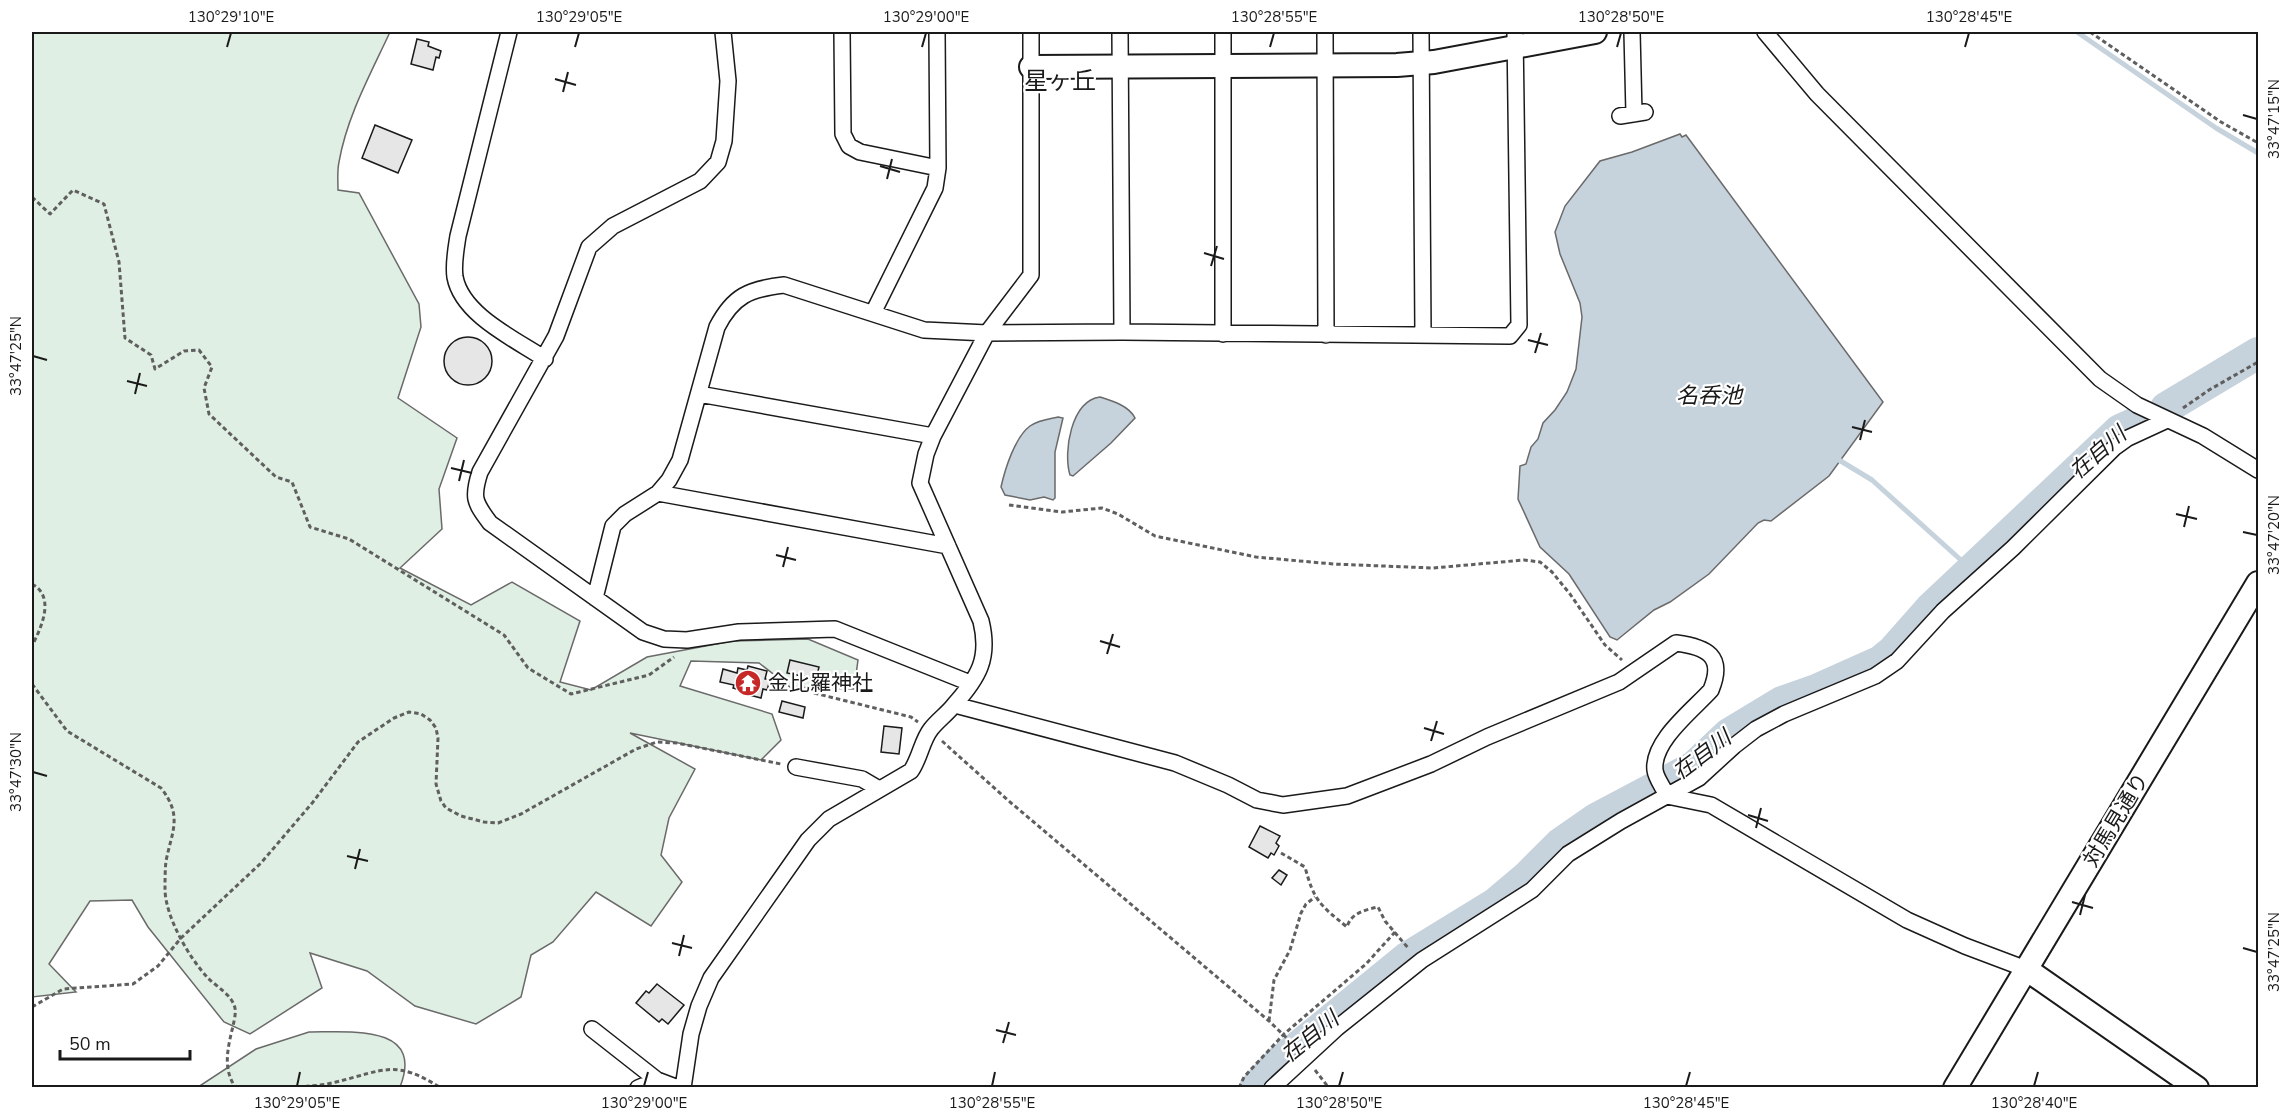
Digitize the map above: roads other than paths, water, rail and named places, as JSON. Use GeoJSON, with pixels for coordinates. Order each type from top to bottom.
{"type":"FeatureCollection","features":[{"type":"Feature","properties":{"kind":"street"},"geometry":{"type":"LineString","coordinates":[[509,32],[458,236],[454,260],[455,277],[459,292],[467,304],[480,316],[545,359]]}},
{"type":"Feature","properties":{"kind":"street"},"geometry":{"type":"LineString","coordinates":[[723,32],[728,81],[724,141],[718,162],[700,181],[613,226],[589,247],[556,336],[545,359],[480,472],[474,491],[476,503],[490,523],[643,632],[664,639],[687,640],[739,632],[835,629],[970,683]]}},
{"type":"Feature","properties":{"kind":"street"},"geometry":{"type":"LineString","coordinates":[[842,32],[843,134],[849,146],[860,152],[938,168]]}},
{"type":"Feature","properties":{"kind":"street"},"geometry":{"type":"LineString","coordinates":[[873,313],[935,188],[938,168],[937,32]]}},
{"type":"Feature","properties":{"kind":"street"},"geometry":{"type":"LineString","coordinates":[[683,1088],[691,1034],[699,1006],[711,978],[808,840],[829,819],[911,771],[918,760],[929,730],[955,705],[983,662],[986,639],[981,621],[920,483],[926,454],[933,436],[987,333],[1031,275],[1031,32]]}},
{"type":"Feature","properties":{"kind":"street"},"geometry":{"type":"LineString","coordinates":[[1120,32],[1122,332]]}},
{"type":"Feature","properties":{"kind":"street"},"geometry":{"type":"LineString","coordinates":[[1223,32],[1223,334]]}},
{"type":"Feature","properties":{"kind":"street"},"geometry":{"type":"LineString","coordinates":[[1325,32],[1326,335]]}},
{"type":"Feature","properties":{"kind":"street"},"geometry":{"type":"LineString","coordinates":[[1421,32],[1423,335]]}},
{"type":"Feature","properties":{"kind":"street"},"geometry":{"type":"LineString","coordinates":[[1031,67],[1325,66],[1421,63],[1515,40],[1595,32]]}},
{"type":"Feature","properties":{"kind":"street"},"geometry":{"type":"LineString","coordinates":[[1632,32],[1633,114]]}},
{"type":"Feature","properties":{"kind":"street"},"geometry":{"type":"LineString","coordinates":[[1765,32],[1818,94],[2100,379],[2137,405],[2203,436],[2259,470]]}},
{"type":"Feature","properties":{"kind":"street"},"geometry":{"type":"LineString","coordinates":[[595,598],[614,526],[625,514],[658,493],[669,480],[680,460],[717,327],[726,309],[743,296],[762,288],[784,285],[924,330],[987,333],[1510,336],[1519,325],[1515,40]]}},
{"type":"Feature","properties":{"kind":"street"},"geometry":{"type":"LineString","coordinates":[[699,394],[933,436]]}},
{"type":"Feature","properties":{"kind":"street"},"geometry":{"type":"LineString","coordinates":[[1272,1088],[1337,1028],[1419,963],[1532,890],[1568,854],[1621,821],[1699,778],[1756,729],[1784,714],[1875,676],[1897,661],[1943,610],[2013,548],[2114,448],[2128,438],[2167,420]]}},
{"type":"Feature","properties":{"kind":"street"},"geometry":{"type":"LineString","coordinates":[[658,493],[948,546]]}},
{"type":"Feature","properties":{"kind":"street","name":"対馬見通り"},"geometry":{"type":"LineString","coordinates":[[1955,1088],[2259,583]]}},
{"type":"Feature","properties":{"kind":"street"},"geometry":{"type":"LineString","coordinates":[[955,705],[1175,763],[1257,800],[1283,805],[1347,796],[1420,768],[1619,682],[1676,643],[1697,646],[1713,659],[1716,668],[1715,679],[1711,690],[1660,745],[1655,772],[1668,796],[1711,805],[1907,920],[2025,969],[2197,1088]]}},
{"type":"Feature","properties":{"kind":"street"},"geometry":{"type":"LineString","coordinates":[[796,767],[862,779],[879,789]]}},
{"type":"Feature","properties":{"kind":"street"},"geometry":{"type":"LineString","coordinates":[[592,1029],[657,1080],[678,1088]]}},
{"type":"Feature","properties":{"kind":"street"},"geometry":{"type":"LineString","coordinates":[[638,1088],[657,1080]]}},
{"type":"Feature","properties":{"kind":"water","name":"名呑池"},"geometry":{"type":"Polygon","coordinates":[[[1680,134],[1682,137],[1686,135],[1883,402],[1829,476],[1771,521],[1764,520],[1758,523],[1709,574],[1670,602],[1654,610],[1617,640],[1610,637],[1569,574],[1540,547],[1518,499],[1520,466],[1526,464],[1531,447],[1538,439],[1543,423],[1567,392],[1576,369],[1582,317],[1580,303],[1560,254],[1555,232],[1565,206],[1600,161],[1680,134]]]}},
{"type":"Feature","properties":{"kind":"water"},"geometry":{"type":"Polygon","coordinates":[[[1100,397],[1125,407],[1135,418],[1111,443],[1073,476],[1070,475],[1069,441],[1076,417],[1090,401],[1100,397]]]}},
{"type":"Feature","properties":{"kind":"water"},"geometry":{"type":"Polygon","coordinates":[[[1058,417],[1063,418],[1055,452],[1055,498],[1053,500],[1044,497],[1030,500],[1005,495],[1001,487],[1011,454],[1020,438],[1033,424],[1058,417]]]}},
{"type":"Feature","properties":{"kind":"waterway"},"geometry":{"type":"LineString","coordinates":[[2077,32],[2216,128],[2258,153]]}},
{"type":"Feature","properties":{"kind":"waterway","name":"在自川"},"geometry":{"type":"LineString","coordinates":[[2166,408],[2258,353]]}},
{"type":"Feature","properties":{"kind":"waterway","name":"在自川"},"geometry":{"type":"LineString","coordinates":[[1255,1088],[1278,1063],[1407,958],[1495,904],[1527,877],[1560,844],[1596,819],[1694,767],[1729,734],[1782,702],[1816,690],[1881,661],[1892,652],[1930,609],[2120,430],[2142,420]]}},
{"type":"Feature","properties":{"kind":"waterway"},"geometry":{"type":"LineString","coordinates":[[1839,460],[1872,480],[1962,561],[1980,563]]}},
{"type":"Feature","properties":{"kind":"place","name":"金比羅神社"},"geometry":{"type":"Point","coordinates":[748,683]}},
{"type":"Feature","properties":{"kind":"district","name":"星ヶ丘"},"geometry":{"type":"Point","coordinates":[1060,81]}}]}
